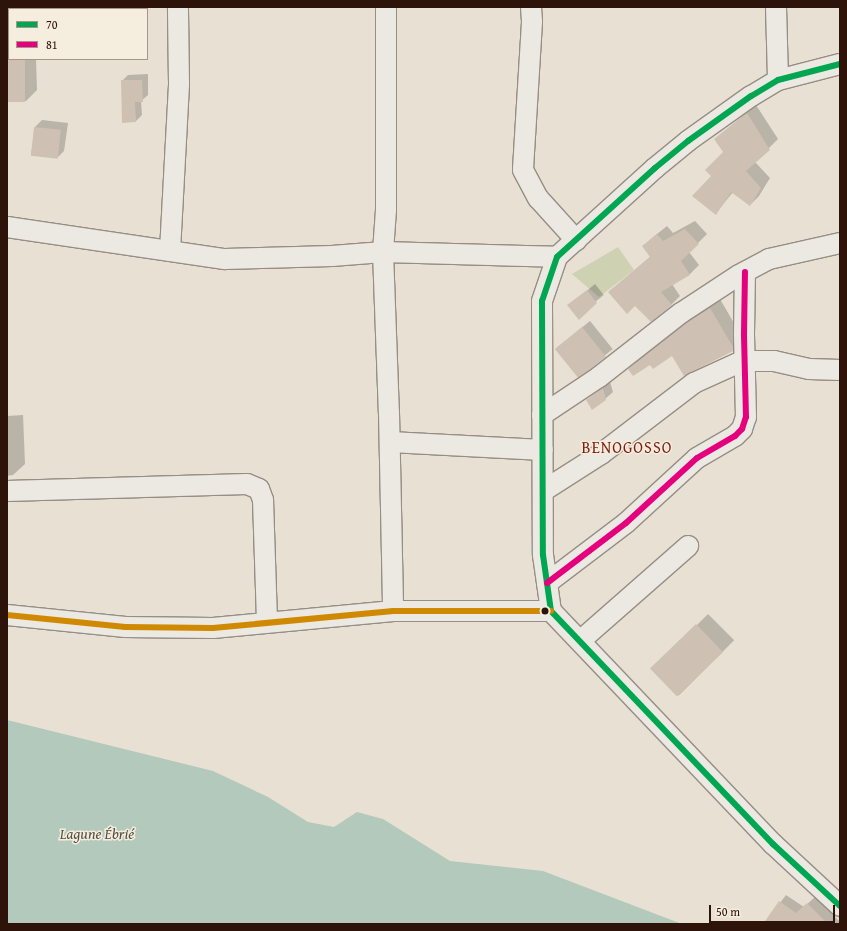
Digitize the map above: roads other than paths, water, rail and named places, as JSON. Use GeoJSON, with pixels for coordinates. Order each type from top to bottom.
{"type":"FeatureCollection","features":[{"type":"Feature","properties":{"kind":"street"},"geometry":{"type":"LineString","coordinates":[[170,251],[179,83],[178,7]]}},
{"type":"Feature","properties":{"kind":"street"},"geometry":{"type":"LineString","coordinates":[[386,7],[386,210],[383,252],[390,442],[393,611]]}},
{"type":"Feature","properties":{"kind":"street"},"geometry":{"type":"LineString","coordinates":[[531,7],[532,22],[523,170],[538,198],[576,240]]}},
{"type":"Feature","properties":{"kind":"street"},"geometry":{"type":"LineString","coordinates":[[776,7],[778,80]]}},
{"type":"Feature","properties":{"kind":"street"},"geometry":{"type":"LineString","coordinates":[[840,64],[778,80],[750,96],[688,141],[655,168],[557,256],[542,302],[544,555],[551,611],[773,844],[840,906]]}},
{"type":"Feature","properties":{"kind":"street"},"geometry":{"type":"LineString","coordinates":[[7,227],[225,259],[332,256],[383,252],[557,256]]}},
{"type":"Feature","properties":{"kind":"street"},"geometry":{"type":"LineString","coordinates":[[542,415],[599,377],[681,313],[745,272],[769,259],[840,243]]}},
{"type":"Feature","properties":{"kind":"street"},"geometry":{"type":"LineString","coordinates":[[547,583],[626,523],[697,458],[735,436],[742,429],[746,418],[745,272]]}},
{"type":"Feature","properties":{"kind":"street"},"geometry":{"type":"LineString","coordinates":[[543,491],[601,454],[694,383],[745,360],[774,361],[809,369],[840,370]]}},
{"type":"Feature","properties":{"kind":"street"},"geometry":{"type":"LineString","coordinates":[[390,442],[543,450]]}},
{"type":"Feature","properties":{"kind":"street"},"geometry":{"type":"LineString","coordinates":[[7,491],[247,484],[259,489],[263,500],[268,621]]}},
{"type":"Feature","properties":{"kind":"street"},"geometry":{"type":"LineString","coordinates":[[580,641],[688,546]]}},
{"type":"Feature","properties":{"kind":"street"},"geometry":{"type":"LineString","coordinates":[[7,615],[125,627],[213,628],[268,621],[393,611],[551,611]]}},
{"type":"Feature","properties":{"kind":"water","name":"Lagune Ébrié"},"geometry":{"type":"Polygon","coordinates":[[[7,720],[213,771],[268,797],[308,822],[334,827],[357,812],[383,819],[450,861],[543,871],[682,924],[7,924],[7,720]]]}},
{"type":"Feature","properties":{"kind":"district","name":"BENOGOSSO"},"geometry":{"type":"Point","coordinates":[627,447]}}]}
